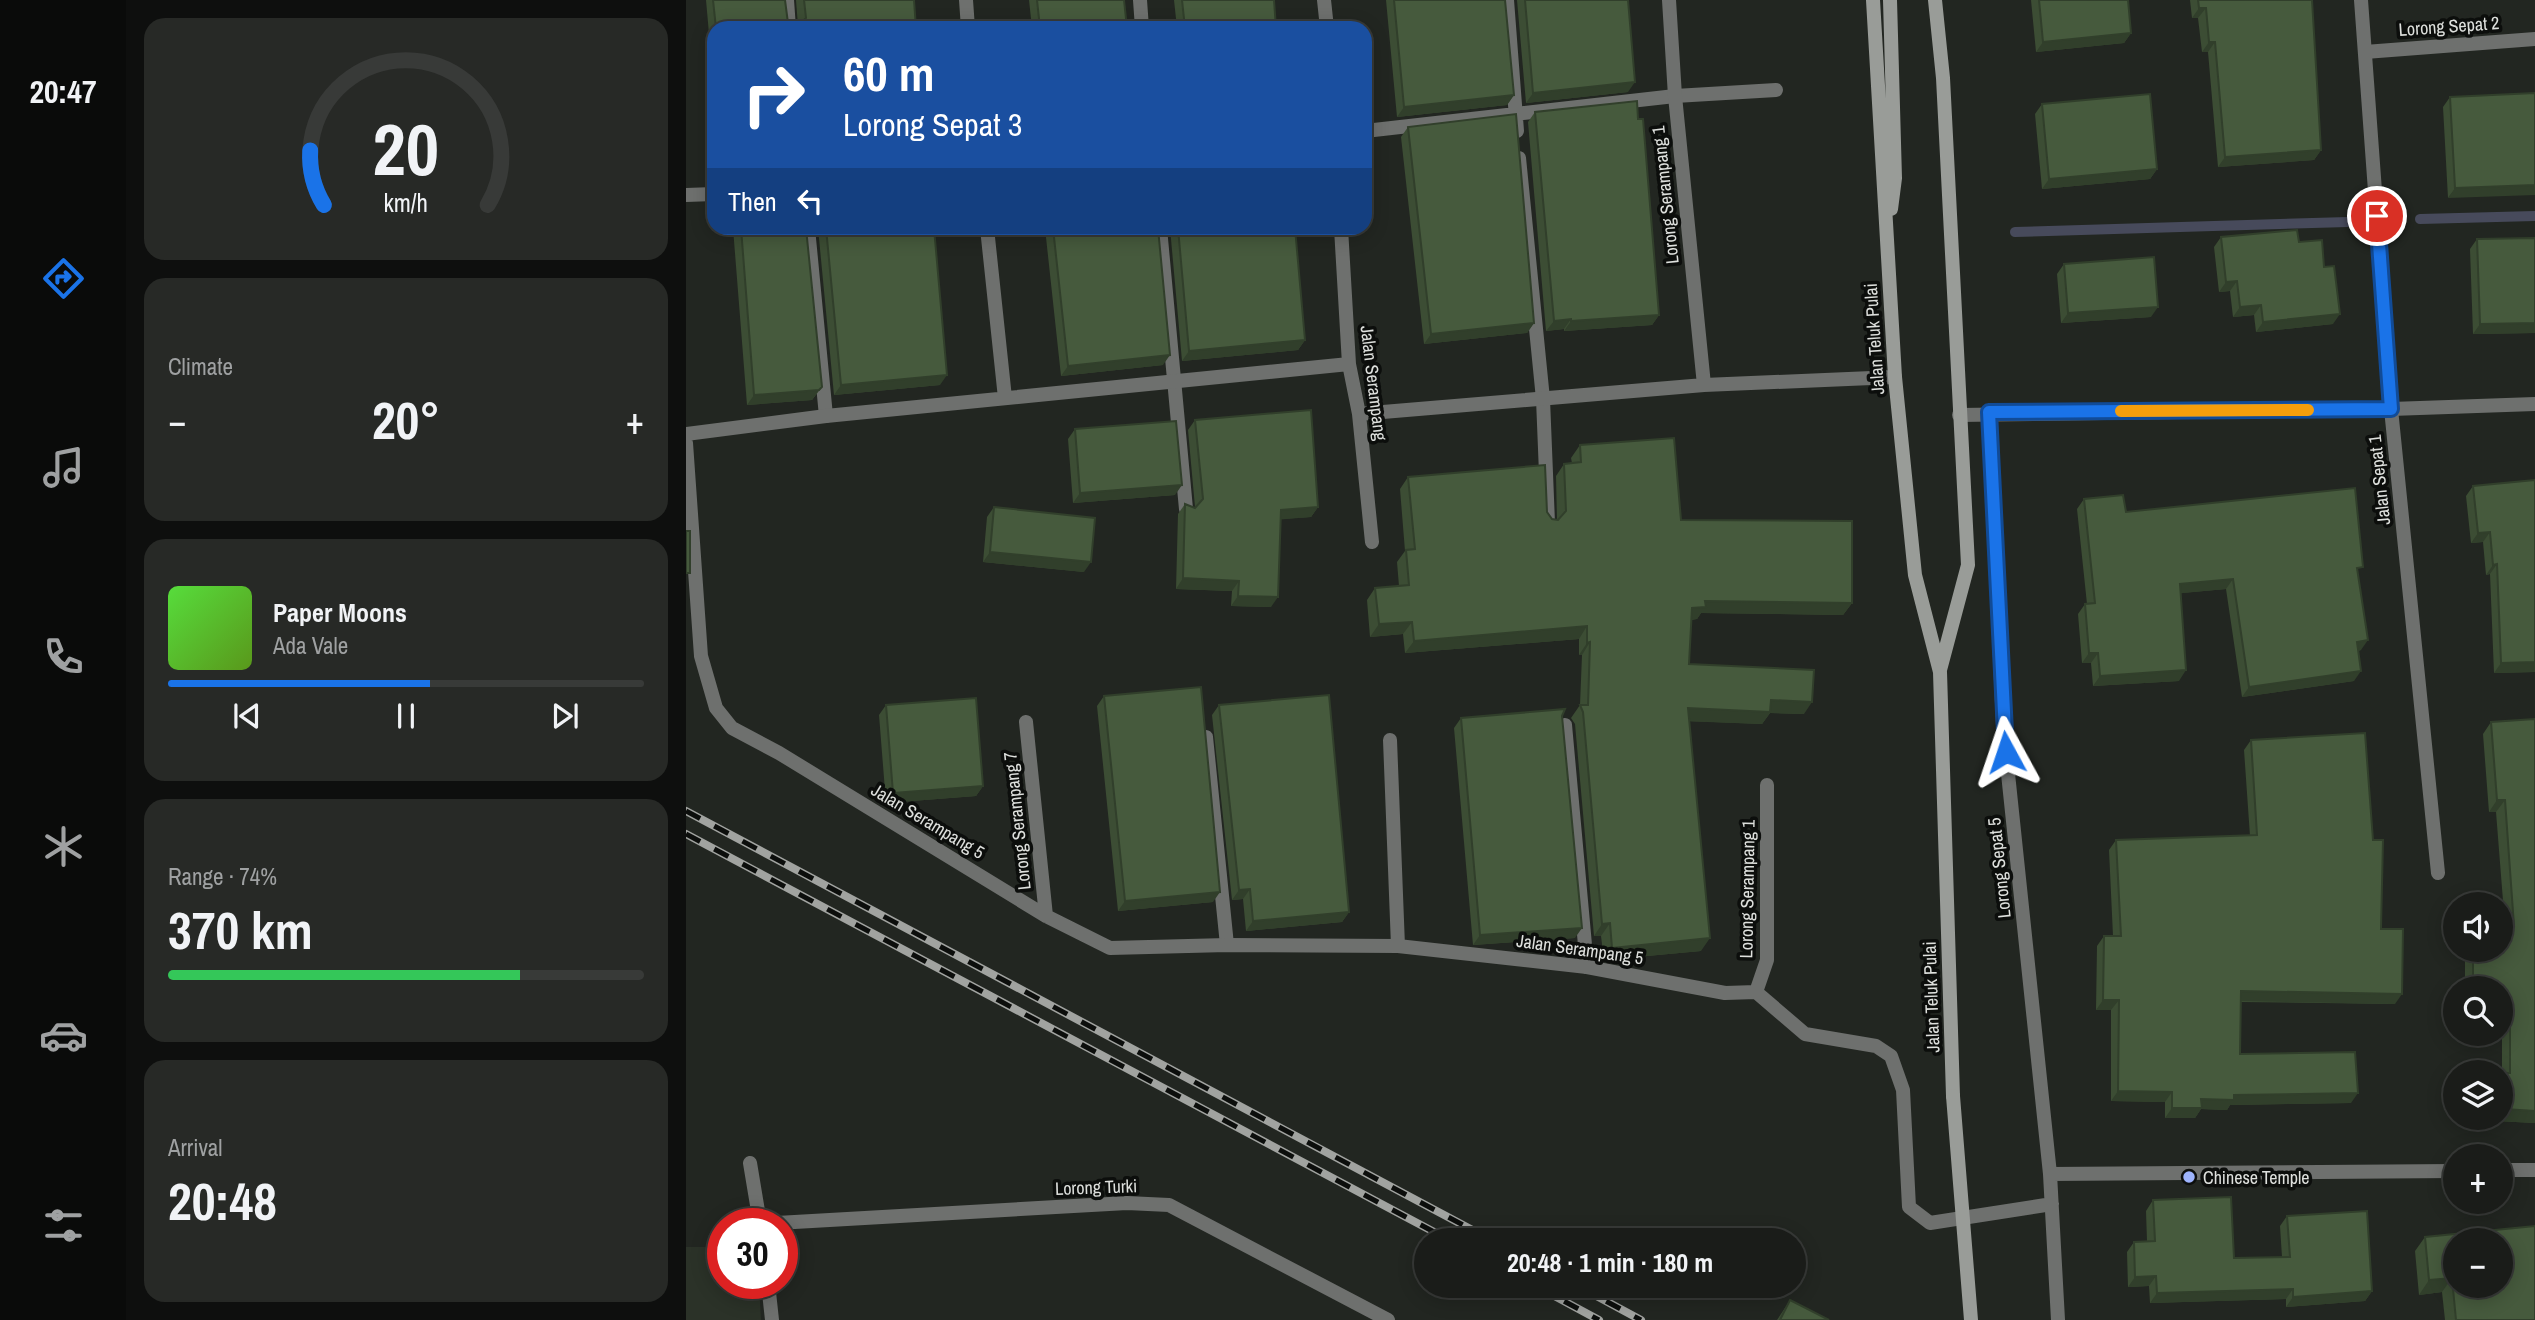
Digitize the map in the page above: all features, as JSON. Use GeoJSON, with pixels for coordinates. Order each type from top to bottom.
{"type":"FeatureCollection","features":[{"type":"Feature","properties":{"kind":"main road","name":"Jalan Teluk Pulai"},"geometry":{"type":"LineString","coordinates":[[1873,0],[1895,377],[1915,575],[1940,672],[1953,1096],[1971,1320]]}},
{"type":"Feature","properties":{"kind":"main road"},"geometry":{"type":"LineString","coordinates":[[1887,248],[1895,178],[1890,0]]}},
{"type":"Feature","properties":{"kind":"main road","name":"Jalan Teluk Pulai"},"geometry":{"type":"LineString","coordinates":[[1935,0],[1942,78],[1968,565],[1940,672]]}},
{"type":"Feature","properties":{"kind":"street"},"geometry":{"type":"LineString","coordinates":[[787,0],[788,21]]}},
{"type":"Feature","properties":{"kind":"street"},"geometry":{"type":"LineString","coordinates":[[966,0],[968,21]]}},
{"type":"Feature","properties":{"kind":"street"},"geometry":{"type":"LineString","coordinates":[[1140,0],[1142,21]]}},
{"type":"Feature","properties":{"kind":"street"},"geometry":{"type":"LineString","coordinates":[[1324,0],[1326,21]]}},
{"type":"Feature","properties":{"kind":"street"},"geometry":{"type":"LineString","coordinates":[[1507,0],[1543,399],[1548,523]]}},
{"type":"Feature","properties":{"kind":"street","name":"Lorong Serampang 1"},"geometry":{"type":"LineString","coordinates":[[1669,0],[1675,96],[1704,386]]}},
{"type":"Feature","properties":{"kind":"street","name":"Jalan Sepat 1"},"geometry":{"type":"LineString","coordinates":[[2361,0],[2391,409],[2438,873]]}},
{"type":"Feature","properties":{"kind":"street","name":"Lorong Sepat 2"},"geometry":{"type":"LineString","coordinates":[[2365,52],[2535,39]]}},
{"type":"Feature","properties":{"kind":"street"},"geometry":{"type":"LineString","coordinates":[[1372,130],[1675,96],[1776,90]]}},
{"type":"Feature","properties":{"kind":"street"},"geometry":{"type":"LineString","coordinates":[[686,195],[707,194]]}},
{"type":"Feature","properties":{"kind":"street"},"geometry":{"type":"LineString","coordinates":[[809,235],[827,416]]}},
{"type":"Feature","properties":{"kind":"street"},"geometry":{"type":"LineString","coordinates":[[988,235],[1005,398]]}},
{"type":"Feature","properties":{"kind":"street"},"geometry":{"type":"LineString","coordinates":[[1161,235],[1176,380],[1185,509]]}},
{"type":"Feature","properties":{"kind":"street","name":"Jalan Serampang"},"geometry":{"type":"LineString","coordinates":[[1341,235],[1349,364],[1359,414],[1372,542]]}},
{"type":"Feature","properties":{"kind":"street"},"geometry":{"type":"LineString","coordinates":[[686,434],[827,416],[1349,364]]}},
{"type":"Feature","properties":{"kind":"street"},"geometry":{"type":"LineString","coordinates":[[1359,414],[1704,386],[1895,377]]}},
{"type":"Feature","properties":{"kind":"street"},"geometry":{"type":"LineString","coordinates":[[1959,415],[1989,412],[2391,409],[2535,404]]}},
{"type":"Feature","properties":{"kind":"street","name":"Lorong Sepat 5"},"geometry":{"type":"LineString","coordinates":[[1989,412],[2003,726],[2050,1174],[2058,1320]]}},
{"type":"Feature","properties":{"kind":"street","name":"Jalan Serampang 5"},"geometry":{"type":"LineString","coordinates":[[686,443],[701,656],[716,708],[732,728],[779,753],[1046,916],[1110,948],[1227,944],[1398,946],[1587,967],[1725,993],[1756,992]]}},
{"type":"Feature","properties":{"kind":"street"},"geometry":{"type":"LineString","coordinates":[[1204,721],[1227,944]]}},
{"type":"Feature","properties":{"kind":"street","name":"Lorong Serampang 7"},"geometry":{"type":"LineString","coordinates":[[1026,722],[1046,916]]}},
{"type":"Feature","properties":{"kind":"street"},"geometry":{"type":"LineString","coordinates":[[1564,725],[1587,967]]}},
{"type":"Feature","properties":{"kind":"street"},"geometry":{"type":"LineString","coordinates":[[1390,740],[1398,946]]}},
{"type":"Feature","properties":{"kind":"street","name":"Lorong Serampang 1"},"geometry":{"type":"LineString","coordinates":[[1756,992],[1767,960],[1767,785]]}},
{"type":"Feature","properties":{"kind":"street"},"geometry":{"type":"LineString","coordinates":[[1756,992],[1805,1034],[1875,1046],[1891,1056],[1903,1090],[1909,1207],[1930,1223],[2052,1204]]}},
{"type":"Feature","properties":{"kind":"street"},"geometry":{"type":"LineString","coordinates":[[750,1163],[758,1208]]}},
{"type":"Feature","properties":{"kind":"street"},"geometry":{"type":"LineString","coordinates":[[2513,1170],[2535,1170]]}},
{"type":"Feature","properties":{"kind":"street"},"geometry":{"type":"LineString","coordinates":[[2050,1174],[2443,1171]]}},
{"type":"Feature","properties":{"kind":"street","name":"Lorong Turki"},"geometry":{"type":"LineString","coordinates":[[798,1222],[1127,1203],[1168,1205],[1388,1320]]}},
{"type":"Feature","properties":{"kind":"street"},"geometry":{"type":"LineString","coordinates":[[770,1299],[772,1320]]}},
{"type":"Feature","properties":{"kind":"shaded area"},"geometry":{"type":"Polygon","coordinates":[[[686,1247],[707,1247],[707,1299],[760,1299],[761,1320],[686,1320],[686,1247]]]}},
{"type":"Feature","properties":{"kind":"building"},"geometry":{"type":"Polygon","coordinates":[[[713,0],[785,0],[788,21],[715,21],[713,0]]]}},
{"type":"Feature","properties":{"kind":"building"},"geometry":{"type":"Polygon","coordinates":[[[804,0],[914,0],[916,21],[803,21],[806,18],[804,0]]]}},
{"type":"Feature","properties":{"kind":"building"},"geometry":{"type":"Polygon","coordinates":[[[1037,0],[1124,0],[1126,21],[1039,21],[1037,0]]]}},
{"type":"Feature","properties":{"kind":"building"},"geometry":{"type":"Polygon","coordinates":[[[1182,0],[1274,0],[1276,21],[1184,21],[1182,0]]]}},
{"type":"Feature","properties":{"kind":"building"},"geometry":{"type":"Polygon","coordinates":[[[1394,0],[1505,0],[1514,95],[1404,107],[1394,0]]]}},
{"type":"Feature","properties":{"kind":"building"},"geometry":{"type":"Polygon","coordinates":[[[1525,0],[1628,0],[1635,82],[1533,93],[1525,0]]]}},
{"type":"Feature","properties":{"kind":"building"},"geometry":{"type":"Polygon","coordinates":[[[2039,0],[2128,0],[2131,33],[2043,42],[2039,0]]]}},
{"type":"Feature","properties":{"kind":"building"},"geometry":{"type":"Polygon","coordinates":[[[2198,0],[2312,0],[2321,150],[2225,157],[2215,42],[2209,42],[2206,8],[2199,8],[2198,0]]]}},
{"type":"Feature","properties":{"kind":"building"},"geometry":{"type":"Polygon","coordinates":[[[2535,93],[2535,185],[2455,188],[2450,97],[2535,93]]]}},
{"type":"Feature","properties":{"kind":"building"},"geometry":{"type":"Polygon","coordinates":[[[2150,94],[2157,169],[2049,179],[2042,104],[2150,94]]]}},
{"type":"Feature","properties":{"kind":"building"},"geometry":{"type":"Polygon","coordinates":[[[1637,101],[1638,119],[1643,119],[1659,315],[1554,321],[1535,112],[1637,101]]]}},
{"type":"Feature","properties":{"kind":"building"},"geometry":{"type":"Polygon","coordinates":[[[1516,114],[1534,323],[1431,334],[1408,127],[1516,114]]]}},
{"type":"Feature","properties":{"kind":"building"},"geometry":{"type":"Polygon","coordinates":[[[2297,230],[2299,242],[2322,240],[2324,267],[2334,266],[2340,314],[2263,322],[2261,305],[2240,307],[2237,281],[2226,282],[2221,237],[2297,230]]]}},
{"type":"Feature","properties":{"kind":"building"},"geometry":{"type":"Polygon","coordinates":[[[742,235],[807,235],[822,387],[819,390],[754,395],[742,235]]]}},
{"type":"Feature","properties":{"kind":"building"},"geometry":{"type":"Polygon","coordinates":[[[827,235],[935,235],[947,375],[841,385],[827,235]]]}},
{"type":"Feature","properties":{"kind":"building"},"geometry":{"type":"Polygon","coordinates":[[[1054,235],[1159,235],[1170,355],[1068,366],[1054,235]]]}},
{"type":"Feature","properties":{"kind":"building"},"geometry":{"type":"Polygon","coordinates":[[[1179,235],[1296,235],[1305,340],[1189,351],[1179,235]]]}},
{"type":"Feature","properties":{"kind":"building"},"geometry":{"type":"Polygon","coordinates":[[[2535,238],[2535,323],[2480,324],[2477,239],[2535,238]]]}},
{"type":"Feature","properties":{"kind":"building"},"geometry":{"type":"Polygon","coordinates":[[[2154,257],[2158,307],[2068,313],[2064,264],[2154,257]]]}},
{"type":"Feature","properties":{"kind":"building"},"geometry":{"type":"Polygon","coordinates":[[[1311,410],[1318,507],[1281,510],[1278,597],[1238,596],[1239,581],[1183,578],[1185,504],[1195,508],[1203,499],[1195,420],[1311,410]]]}},
{"type":"Feature","properties":{"kind":"building"},"geometry":{"type":"Polygon","coordinates":[[[1176,421],[1182,485],[1080,493],[1075,429],[1176,421]]]}},
{"type":"Feature","properties":{"kind":"building"},"geometry":{"type":"Polygon","coordinates":[[[1674,438],[1681,520],[1852,521],[1852,603],[1705,601],[1706,607],[1692,608],[1689,664],[1814,670],[1812,702],[1771,700],[1770,712],[1688,708],[1710,938],[1612,948],[1610,923],[1602,924],[1583,712],[1580,705],[1588,705],[1590,642],[1587,643],[1587,626],[1414,641],[1412,622],[1379,624],[1375,588],[1409,585],[1406,550],[1415,549],[1408,477],[1545,465],[1547,512],[1552,519],[1558,520],[1566,511],[1564,464],[1581,462],[1580,445],[1674,438]]]}},
{"type":"Feature","properties":{"kind":"building"},"geometry":{"type":"Polygon","coordinates":[[[2535,480],[2535,662],[2501,663],[2497,564],[2493,565],[2490,532],[2478,533],[2473,486],[2535,480]]]}},
{"type":"Feature","properties":{"kind":"building"},"geometry":{"type":"Polygon","coordinates":[[[2355,488],[2363,567],[2357,568],[2368,640],[2357,642],[2361,671],[2249,687],[2233,579],[2180,584],[2186,670],[2100,676],[2098,653],[2089,653],[2085,604],[2095,603],[2084,499],[2123,495],[2126,512],[2355,488]]]}},
{"type":"Feature","properties":{"kind":"building"},"geometry":{"type":"Polygon","coordinates":[[[994,507],[1095,518],[1091,562],[990,552],[994,507]]]}},
{"type":"Feature","properties":{"kind":"building"},"geometry":{"type":"Polygon","coordinates":[[[686,531],[690,531],[690,573],[686,573],[686,531]]]}},
{"type":"Feature","properties":{"kind":"building"},"geometry":{"type":"Polygon","coordinates":[[[1201,687],[1220,892],[1125,901],[1104,696],[1201,687]]]}},
{"type":"Feature","properties":{"kind":"building"},"geometry":{"type":"Polygon","coordinates":[[[1329,695],[1349,912],[1253,921],[1250,889],[1239,890],[1219,705],[1329,695]]]}},
{"type":"Feature","properties":{"kind":"building"},"geometry":{"type":"Polygon","coordinates":[[[976,698],[983,786],[893,793],[886,705],[976,698]]]}},
{"type":"Feature","properties":{"kind":"building"},"geometry":{"type":"Polygon","coordinates":[[[1565,709],[1562,716],[1582,928],[1480,935],[1461,718],[1565,709]]]}},
{"type":"Feature","properties":{"kind":"building"},"geometry":{"type":"Polygon","coordinates":[[[2535,719],[2535,1111],[2513,1110],[2513,1060],[2510,1060],[2510,1046],[2513,1046],[2513,976],[2473,976],[2473,962],[2513,962],[2513,892],[2505,800],[2497,800],[2491,722],[2535,719]]]}},
{"type":"Feature","properties":{"kind":"building"},"geometry":{"type":"Polygon","coordinates":[[[2365,733],[2373,840],[2383,840],[2381,929],[2403,929],[2402,994],[2241,991],[2240,1054],[2355,1052],[2358,1093],[2234,1095],[2234,1100],[2201,1099],[2202,1108],[2172,1108],[2172,1092],[2118,1091],[2119,1000],[2103,1000],[2104,936],[2121,936],[2116,840],[2257,835],[2251,740],[2365,733]]]}},
{"type":"Feature","properties":{"kind":"building"},"geometry":{"type":"Polygon","coordinates":[[[2231,1197],[2234,1258],[2290,1257],[2287,1216],[2367,1211],[2372,1291],[2293,1297],[2293,1289],[2157,1293],[2156,1276],[2135,1277],[2134,1242],[2155,1241],[2153,1200],[2231,1197]]]}},
{"type":"Feature","properties":{"kind":"building"},"geometry":{"type":"Polygon","coordinates":[[[2535,1226],[2535,1320],[2456,1320],[2454,1298],[2513,1298],[2513,1228],[2535,1226]]]}},
{"type":"Feature","properties":{"kind":"building"},"geometry":{"type":"Polygon","coordinates":[[[2443,1235],[2443,1279],[2429,1280],[2425,1237],[2443,1235]]]}},
{"type":"Feature","properties":{"kind":"building"},"geometry":{"type":"Polygon","coordinates":[[[1790,1300],[1829,1320],[1780,1320],[1790,1300]]]}},
{"type":"Feature","properties":{"kind":"waterway"},"geometry":{"type":"LineString","coordinates":[[2420,219],[2535,216]]}},
{"type":"Feature","properties":{"kind":"waterway"},"geometry":{"type":"LineString","coordinates":[[2015,232],[2348,222]]}},
{"type":"Feature","properties":{"kind":"railway"},"geometry":{"type":"LineString","coordinates":[[686,811],[1469,1228]]}},
{"type":"Feature","properties":{"kind":"railway"},"geometry":{"type":"LineString","coordinates":[[686,834],[1427,1228]]}},
{"type":"Feature","properties":{"kind":"railway"},"geometry":{"type":"LineString","coordinates":[[1558,1298],[1599,1320]]}},
{"type":"Feature","properties":{"kind":"railway"},"geometry":{"type":"LineString","coordinates":[[1600,1298],[1641,1320]]}},
{"type":"Feature","properties":{"kind":"slow traffic"},"geometry":{"type":"LineString","coordinates":[[2121,411],[2308,410]]}},
{"type":"Feature","properties":{"kind":"place","name":"Chinese Temple"},"geometry":{"type":"Point","coordinates":[2189,1177]}},
{"type":"Feature","properties":{"kind":"route"},"geometry":{"type":"LineString","coordinates":[[2006,752],[1989,412],[2391,409],[2377,216]]}}]}
